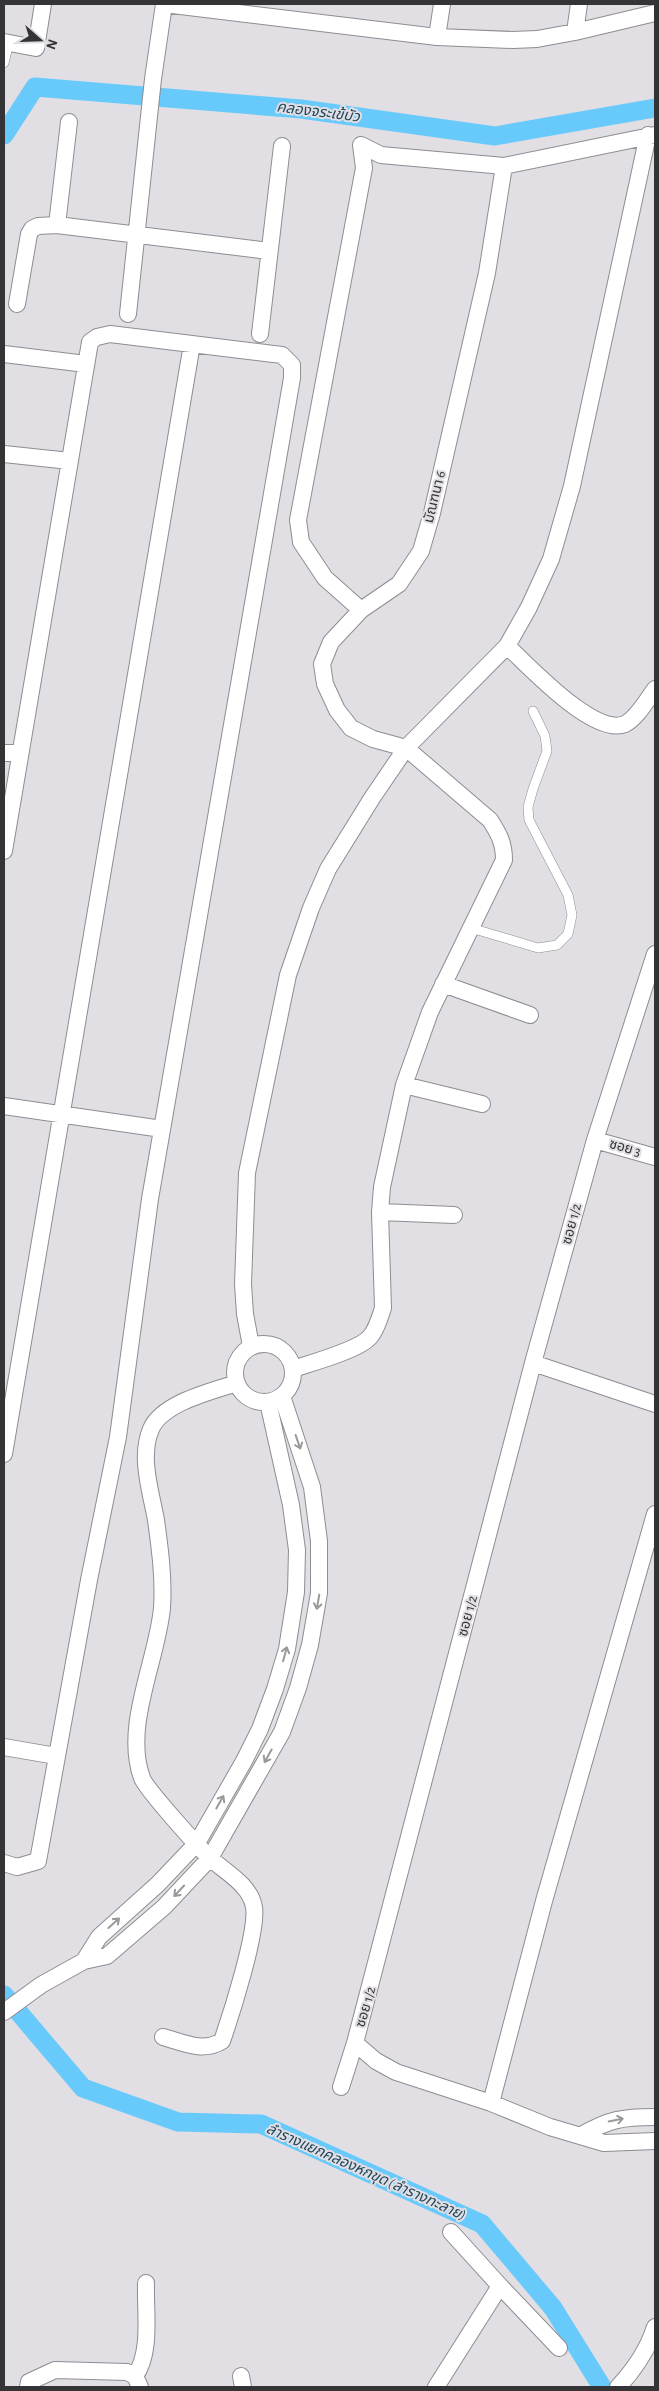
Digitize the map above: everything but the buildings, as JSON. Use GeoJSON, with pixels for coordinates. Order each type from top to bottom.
{"type":"FeatureCollection","features":[{"type":"Feature","properties":{"kind":"street"},"geometry":{"type":"LineString","coordinates":[[6,43],[36,48],[42,4]]}},
{"type":"Feature","properties":{"kind":"street"},"geometry":{"type":"LineString","coordinates":[[128,314],[151,113],[153,79],[164,4],[300,11],[437,37],[513,40],[537,39],[575,32],[655,13]]}},
{"type":"Feature","properties":{"kind":"street"},"geometry":{"type":"LineString","coordinates":[[437,37],[442,4]]}},
{"type":"Feature","properties":{"kind":"street"},"geometry":{"type":"LineString","coordinates":[[575,32],[579,4]]}},
{"type":"Feature","properties":{"kind":"street"},"geometry":{"type":"LineString","coordinates":[[57,225],[68,122]]}},
{"type":"Feature","properties":{"kind":"street"},"geometry":{"type":"LineString","coordinates":[[251,1346],[245,1314],[243,1284],[247,1173],[288,975],[311,908],[328,869],[372,798],[406,748],[507,646],[530,607],[551,559],[572,486],[652,135],[504,166],[381,155],[361,145],[364,168],[298,520],[301,542],[325,578],[361,610]]}},
{"type":"Feature","properties":{"kind":"street"},"geometry":{"type":"LineString","coordinates":[[260,334],[282,146]]}},
{"type":"Feature","properties":{"kind":"street","name":"มัณฑนา 6"},"geometry":{"type":"LineString","coordinates":[[406,748],[373,739],[351,728],[337,710],[325,684],[322,664],[331,642],[361,610],[399,584],[421,551],[432,513],[487,273],[504,166]]}},
{"type":"Feature","properties":{"kind":"street"},"geometry":{"type":"LineString","coordinates":[[17,304],[29,234],[32,229],[38,226],[57,225],[138,233],[269,250]]}},
{"type":"Feature","properties":{"kind":"street"},"geometry":{"type":"LineString","coordinates":[[4,851],[90,342],[103,335],[282,356],[292,365],[292,378],[150,1198],[118,1438],[56,1756],[38,1861],[16,1867],[4,1864]]}},
{"type":"Feature","properties":{"kind":"street"},"geometry":{"type":"LineString","coordinates":[[4,1454],[192,344]]}},
{"type":"Feature","properties":{"kind":"street"},"geometry":{"type":"LineString","coordinates":[[4,354],[86,364]]}},
{"type":"Feature","properties":{"kind":"street"},"geometry":{"type":"LineString","coordinates":[[4,454],[70,461]]}},
{"type":"Feature","properties":{"kind":"street"},"geometry":{"type":"LineString","coordinates":[[507,646],[575,708],[595,721],[609,726],[625,724],[639,711],[655,689]]}},
{"type":"Feature","properties":{"kind":"street"},"geometry":{"type":"LineString","coordinates":[[294,1369],[358,1346],[370,1337],[383,1308],[380,1212],[383,1178],[404,1085],[430,1012],[504,860],[502,840],[490,820],[406,748]]}},
{"type":"Feature","properties":{"kind":"street"},"geometry":{"type":"LineString","coordinates":[[4,752],[20,753]]}},
{"type":"Feature","properties":{"kind":"street","name":"ซอย 1/2"},"geometry":{"type":"LineString","coordinates":[[655,954],[595,1140],[533,1363],[356,2043],[376,2061],[396,2072],[491,2103],[550,2127],[604,2143],[655,2141]]}},
{"type":"Feature","properties":{"kind":"street"},"geometry":{"type":"LineString","coordinates":[[443,984],[530,1015]]}},
{"type":"Feature","properties":{"kind":"street"},"geometry":{"type":"LineString","coordinates":[[404,1085],[482,1104]]}},
{"type":"Feature","properties":{"kind":"street"},"geometry":{"type":"LineString","coordinates":[[4,1106],[162,1129]]}},
{"type":"Feature","properties":{"kind":"street","name":"ซอย 3"},"geometry":{"type":"LineString","coordinates":[[595,1140],[655,1157]]}},
{"type":"Feature","properties":{"kind":"street"},"geometry":{"type":"LineString","coordinates":[[380,1212],[454,1215]]}},
{"type":"Feature","properties":{"kind":"street"},"geometry":{"type":"LineString","coordinates":[[265,1343],[278,1347],[289,1356],[294,1369],[291,1384],[275,1399],[255,1401],[244,1394],[237,1384],[235,1373],[237,1362],[242,1352],[251,1346],[265,1343]]}},
{"type":"Feature","properties":{"kind":"street"},"geometry":{"type":"LineString","coordinates":[[533,1363],[655,1404]]}},
{"type":"Feature","properties":{"kind":"street"},"geometry":{"type":"LineString","coordinates":[[163,2037],[201,2047],[212,2047],[222,2041],[253,1928],[254,1907],[247,1889],[210,1858],[142,1779],[135,1734],[153,1659],[162,1608],[162,1562],[146,1469],[147,1445],[151,1430],[158,1418],[191,1398],[237,1384]]}},
{"type":"Feature","properties":{"kind":"street"},"geometry":{"type":"LineString","coordinates":[[84,1961],[98,1937],[158,1884],[197,1843],[244,1761],[267,1710],[287,1649],[296,1580],[297,1550],[275,1399]]}},
{"type":"Feature","properties":{"kind":"street"},"geometry":{"type":"LineString","coordinates":[[6,2010],[42,1984],[84,1961],[107,1956],[164,1907],[210,1858],[282,1732],[310,1645],[319,1593],[319,1580],[318,1533],[312,1487],[275,1399]]}},
{"type":"Feature","properties":{"kind":"street"},"geometry":{"type":"LineString","coordinates":[[491,2103],[544,1900],[655,1514]]}},
{"type":"Feature","properties":{"kind":"street"},"geometry":{"type":"LineString","coordinates":[[296,1580],[319,1580]]}},
{"type":"Feature","properties":{"kind":"street"},"geometry":{"type":"LineString","coordinates":[[267,1710],[287,1719]]}},
{"type":"Feature","properties":{"kind":"street"},"geometry":{"type":"LineString","coordinates":[[4,1746],[56,1756]]}},
{"type":"Feature","properties":{"kind":"street"},"geometry":{"type":"LineString","coordinates":[[341,2087],[356,2043]]}},
{"type":"Feature","properties":{"kind":"street"},"geometry":{"type":"LineString","coordinates":[[580,2136],[603,2122],[629,2117],[655,2117]]}},
{"type":"Feature","properties":{"kind":"street"},"geometry":{"type":"LineString","coordinates":[[451,2232],[559,2348]]}},
{"type":"Feature","properties":{"kind":"street"},"geometry":{"type":"LineString","coordinates":[[138,2382],[144,2348],[146,2283]]}},
{"type":"Feature","properties":{"kind":"street"},"geometry":{"type":"LineString","coordinates":[[436,2387],[500,2286]]}},
{"type":"Feature","properties":{"kind":"street"},"geometry":{"type":"LineString","coordinates":[[618,2387],[629,2374],[651,2340],[655,2327]]}},
{"type":"Feature","properties":{"kind":"street"},"geometry":{"type":"LineString","coordinates":[[28,2387],[29,2382],[55,2370],[116,2370],[127,2372],[138,2382]]}},
{"type":"Feature","properties":{"kind":"lane"},"geometry":{"type":"LineString","coordinates":[[4,63],[6,43]]}},
{"type":"Feature","properties":{"kind":"lane"},"geometry":{"type":"LineString","coordinates":[[471,928],[538,948],[557,945],[568,934],[572,915],[568,895],[529,820],[528,807],[533,788],[547,752],[545,736],[532,711]]}},
{"type":"Feature","properties":{"kind":"waterway","name":"คลองจระเข้บัว"},"geometry":{"type":"LineString","coordinates":[[4,135],[35,87],[301,109],[495,136],[655,108]]}},
{"type":"Feature","properties":{"kind":"waterway","name":"ลำรางแยกคลองหกขุด (ลำรางทะลาย)"},"geometry":{"type":"LineString","coordinates":[[4,1995],[83,2088],[178,2122],[261,2124],[482,2224],[553,2308],[602,2387]]}}]}
